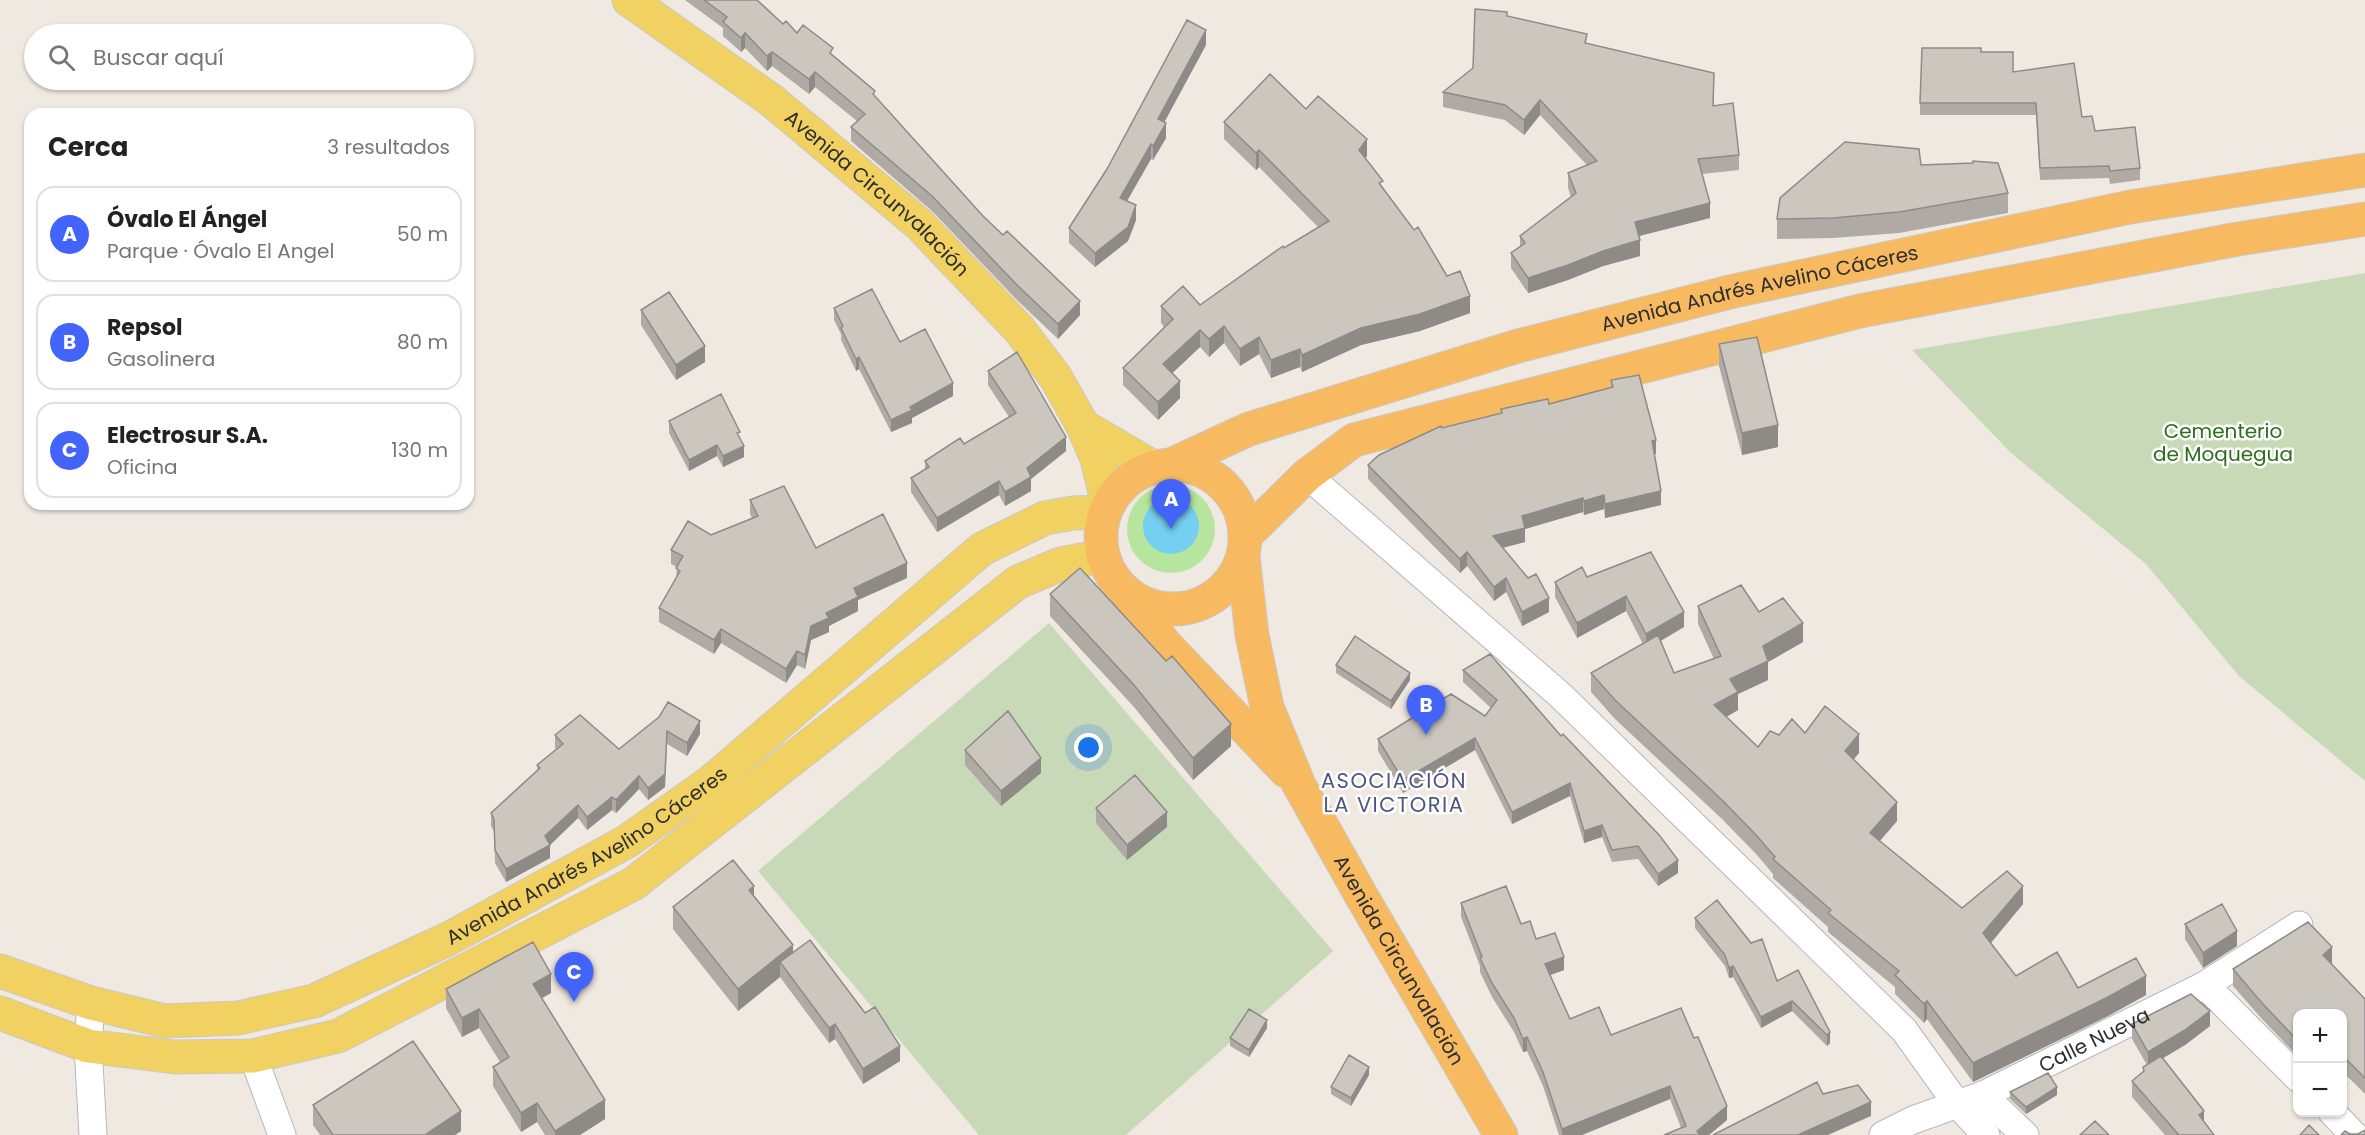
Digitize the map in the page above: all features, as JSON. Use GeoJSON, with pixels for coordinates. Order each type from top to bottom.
{"type":"FeatureCollection","features":[{"type":"Feature","properties":{"kind":"highway","name":"Avenida Andrés Avelino Cáceres"},"geometry":{"type":"LineString","coordinates":[[1162,466],[1249,429],[1518,346],[1745,289],[2115,210],[2365,170]]}},
{"type":"Feature","properties":{"kind":"highway"},"geometry":{"type":"LineString","coordinates":[[2113,262],[2115,210]]}},
{"type":"Feature","properties":{"kind":"highway"},"geometry":{"type":"LineString","coordinates":[[1244,546],[1308,475],[1354,440],[1860,311],[2238,239],[2365,219]]}},
{"type":"Feature","properties":{"kind":"highway"},"geometry":{"type":"LineString","coordinates":[[1162,466],[1203,471],[1229,491],[1243,519],[1244,546],[1236,574],[1224,589],[1210,600],[1193,607],[1175,610],[1157,609],[1139,603],[1124,592],[1102,556],[1100,528],[1106,508],[1119,488],[1135,475],[1162,466]]}},
{"type":"Feature","properties":{"kind":"highway","name":"Avenida Circunvalación"},"geometry":{"type":"LineString","coordinates":[[1244,546],[1252,635],[1267,707],[1299,785],[1501,1135]]}},
{"type":"Feature","properties":{"kind":"highway","name":"Avenida Circunvalación"},"geometry":{"type":"LineString","coordinates":[[1124,592],[1165,644],[1299,785]]}},
{"type":"Feature","properties":{"kind":"main road","name":"Avenida Circunvalación"},"geometry":{"type":"LineString","coordinates":[[629,0],[771,100],[919,224],[1019,329],[1056,378],[1083,426],[1096,459],[1106,508]]}},
{"type":"Feature","properties":{"kind":"main road"},"geometry":{"type":"LineString","coordinates":[[1083,426],[1162,466]]}},
{"type":"Feature","properties":{"kind":"main road","name":"Avenida Andrés Avelino Cáceres"},"geometry":{"type":"LineString","coordinates":[[0,971],[91,1003],[165,1021],[238,1018],[314,1001],[448,939],[626,842],[712,781],[982,549],[1045,518],[1106,508]]}},
{"type":"Feature","properties":{"kind":"main road","name":"Avenida Andrés Avelino Cáceres"},"geometry":{"type":"LineString","coordinates":[[0,1013],[88,1046],[175,1057],[253,1056],[338,1036],[633,884],[1018,582],[1061,564],[1102,556]]}},
{"type":"Feature","properties":{"kind":"main road"},"geometry":{"type":"LineString","coordinates":[[378,971],[381,1014]]}},
{"type":"Feature","properties":{"kind":"street"},"geometry":{"type":"LineString","coordinates":[[1308,475],[1560,694],[1904,1030],[1957,1104],[1986,1135]]}},
{"type":"Feature","properties":{"kind":"street","name":"Calle Nueva"},"geometry":{"type":"LineString","coordinates":[[1883,1135],[1913,1120],[1983,1095],[2205,985],[2299,926]]}},
{"type":"Feature","properties":{"kind":"street"},"geometry":{"type":"LineString","coordinates":[[2205,985],[2293,1073]]}},
{"type":"Feature","properties":{"kind":"street"},"geometry":{"type":"LineString","coordinates":[[91,1003],[88,1046],[93,1135]]}},
{"type":"Feature","properties":{"kind":"street"},"geometry":{"type":"LineString","coordinates":[[253,1056],[282,1135]]}},
{"type":"Feature","properties":{"kind":"street"},"geometry":{"type":"LineString","coordinates":[[1983,1095],[2025,1135]]}},
{"type":"Feature","properties":{"kind":"street"},"geometry":{"type":"LineString","coordinates":[[2336,1117],[2354,1135]]}},
{"type":"Feature","properties":{"kind":"green space","name":"Cementerio de Moquegua"},"geometry":{"type":"Polygon","coordinates":[[[2365,273],[2365,781],[2239,676],[2146,564],[2011,453],[1912,350],[2365,273]]]}},
{"type":"Feature","properties":{"kind":"green space"},"geometry":{"type":"Polygon","coordinates":[[[1171,485],[1188,489],[1202,498],[1211,512],[1215,529],[1211,546],[1202,560],[1188,569],[1171,573],[1154,569],[1140,560],[1131,546],[1127,529],[1131,512],[1140,498],[1154,489],[1171,485]]]}},
{"type":"Feature","properties":{"kind":"green space"},"geometry":{"type":"Polygon","coordinates":[[[1049,623],[1333,951],[1126,1135],[979,1135],[758,871],[1049,623]]]}},
{"type":"Feature","properties":{"kind":"water"},"geometry":{"type":"Polygon","coordinates":[[[1165,498],[1177,498],[1187,502],[1195,510],[1199,526],[1195,542],[1187,550],[1177,554],[1165,554],[1155,550],[1147,542],[1143,532],[1143,520],[1147,510],[1155,502],[1165,498]]]}},
{"type":"Feature","properties":{"kind":"building"},"geometry":{"type":"Polygon","coordinates":[[[704,0],[757,0],[783,24],[786,21],[797,33],[803,25],[833,48],[830,53],[875,91],[873,94],[983,216],[1003,235],[1007,231],[1080,301],[1058,324],[1017,285],[932,196],[851,127],[865,114],[815,72],[809,79],[772,52],[767,56],[745,33],[741,38],[723,22],[727,17],[704,0]]]}},
{"type":"Feature","properties":{"kind":"building"},"geometry":{"type":"Polygon","coordinates":[[[1475,9],[1507,12],[1507,16],[1587,34],[1585,43],[1714,73],[1713,106],[1733,103],[1739,155],[1698,159],[1710,203],[1635,222],[1640,240],[1528,278],[1511,253],[1525,243],[1520,236],[1576,193],[1568,173],[1597,161],[1540,100],[1524,120],[1505,105],[1443,92],[1473,68],[1475,9]]]}},
{"type":"Feature","properties":{"kind":"building"},"geometry":{"type":"Polygon","coordinates":[[[1187,20],[1206,30],[1158,119],[1166,123],[1153,146],[1151,144],[1120,198],[1136,205],[1128,227],[1095,253],[1069,228],[1107,169],[1187,20]]]}},
{"type":"Feature","properties":{"kind":"building"},"geometry":{"type":"Polygon","coordinates":[[[1922,48],[1981,48],[1981,52],[2013,52],[2013,72],[2074,63],[2082,117],[2092,116],[2095,131],[2135,127],[2140,168],[2110,171],[2109,166],[2040,168],[2036,103],[1920,103],[1922,48]]]}},
{"type":"Feature","properties":{"kind":"building"},"geometry":{"type":"Polygon","coordinates":[[[1270,74],[1306,109],[1318,96],[1367,139],[1359,150],[1383,181],[1379,183],[1414,230],[1418,227],[1447,276],[1460,271],[1470,296],[1420,314],[1361,328],[1302,355],[1300,349],[1271,360],[1259,337],[1240,349],[1224,326],[1209,339],[1200,330],[1163,364],[1180,381],[1158,402],[1123,368],[1173,319],[1161,306],[1183,286],[1200,305],[1283,246],[1284,248],[1329,221],[1259,150],[1256,153],[1224,122],[1270,74]]]}},
{"type":"Feature","properties":{"kind":"building"},"geometry":{"type":"Polygon","coordinates":[[[1845,142],[1919,149],[1921,165],[1973,163],[1973,161],[1998,163],[2008,193],[1899,212],[1833,218],[1777,219],[1780,198],[1845,142]]]}},
{"type":"Feature","properties":{"kind":"building"},"geometry":{"type":"Polygon","coordinates":[[[872,289],[900,342],[925,329],[953,383],[910,407],[912,410],[891,420],[859,357],[856,359],[834,308],[872,289]]]}},
{"type":"Feature","properties":{"kind":"building"},"geometry":{"type":"Polygon","coordinates":[[[669,292],[705,346],[676,365],[641,310],[669,292]]]}},
{"type":"Feature","properties":{"kind":"building"},"geometry":{"type":"Polygon","coordinates":[[[1757,337],[1778,425],[1742,433],[1719,344],[1757,337]]]}},
{"type":"Feature","properties":{"kind":"building"},"geometry":{"type":"Polygon","coordinates":[[[1017,352],[1066,437],[1027,468],[1031,477],[1005,492],[999,481],[937,518],[911,478],[929,467],[925,461],[960,438],[964,444],[1016,413],[988,371],[1017,352]]]}},
{"type":"Feature","properties":{"kind":"building"},"geometry":{"type":"Polygon","coordinates":[[[1639,375],[1656,440],[1652,441],[1661,491],[1605,504],[1604,495],[1584,501],[1583,498],[1522,516],[1525,528],[1493,536],[1528,578],[1536,574],[1549,598],[1522,612],[1506,578],[1494,587],[1467,552],[1460,559],[1368,465],[1379,455],[1441,426],[1442,428],[1502,413],[1501,409],[1548,399],[1549,404],[1613,387],[1611,380],[1639,375]]]}},
{"type":"Feature","properties":{"kind":"building"},"geometry":{"type":"Polygon","coordinates":[[[721,394],[740,432],[737,433],[744,446],[723,456],[717,445],[689,460],[669,421],[721,394]]]}},
{"type":"Feature","properties":{"kind":"building"},"geometry":{"type":"Polygon","coordinates":[[[784,486],[816,548],[883,514],[907,563],[854,588],[858,597],[826,613],[829,618],[811,626],[805,655],[797,651],[786,669],[721,629],[714,640],[659,608],[680,571],[676,568],[683,556],[671,550],[688,521],[711,535],[758,516],[750,500],[784,486]]]}},
{"type":"Feature","properties":{"kind":"building"},"geometry":{"type":"Polygon","coordinates":[[[1651,552],[1684,612],[1646,634],[1626,596],[1577,623],[1555,582],[1582,567],[1587,577],[1651,552]]]}},
{"type":"Feature","properties":{"kind":"building"},"geometry":{"type":"Polygon","coordinates":[[[1080,568],[1166,661],[1172,656],[1231,724],[1193,758],[1134,685],[1050,594],[1080,568]]]}},
{"type":"Feature","properties":{"kind":"building"},"geometry":{"type":"Polygon","coordinates":[[[1741,585],[1759,612],[1783,598],[1803,623],[1763,646],[1768,661],[1730,679],[1738,692],[1714,705],[1758,747],[1770,731],[1779,735],[1792,719],[1805,733],[1825,706],[1859,734],[1845,751],[1897,802],[1870,833],[1962,908],[2007,871],[2023,886],[1983,933],[2016,976],[2057,952],[2078,988],[2136,958],[2146,976],[1973,1063],[1927,1001],[1924,1004],[1895,975],[1899,971],[1828,913],[1831,910],[1773,859],[1775,857],[1757,836],[1722,800],[1615,700],[1591,673],[1658,635],[1674,673],[1721,656],[1698,606],[1741,585]]]}},
{"type":"Feature","properties":{"kind":"building"},"geometry":{"type":"Polygon","coordinates":[[[1355,636],[1410,673],[1391,701],[1336,665],[1355,636]]]}},
{"type":"Feature","properties":{"kind":"building"},"geometry":{"type":"Polygon","coordinates":[[[1490,654],[1561,736],[1563,734],[1660,836],[1678,860],[1658,874],[1638,846],[1612,850],[1602,825],[1584,831],[1570,783],[1512,812],[1475,738],[1403,780],[1378,739],[1451,694],[1485,716],[1497,700],[1463,670],[1490,654]]]}},
{"type":"Feature","properties":{"kind":"building"},"geometry":{"type":"Polygon","coordinates":[[[668,702],[700,721],[687,743],[667,731],[665,774],[648,788],[639,776],[616,800],[612,797],[587,817],[578,805],[545,836],[550,845],[506,869],[495,850],[494,819],[491,813],[540,768],[537,765],[563,744],[555,735],[580,715],[619,749],[659,717],[668,702]]]}},
{"type":"Feature","properties":{"kind":"building"},"geometry":{"type":"Polygon","coordinates":[[[1008,711],[1041,758],[1001,791],[965,750],[1008,711]]]}},
{"type":"Feature","properties":{"kind":"building"},"geometry":{"type":"Polygon","coordinates":[[[1135,775],[1167,812],[1127,845],[1096,808],[1135,775]]]}},
{"type":"Feature","properties":{"kind":"building"},"geometry":{"type":"Polygon","coordinates":[[[733,860],[754,886],[749,890],[793,945],[738,989],[673,907],[733,860]]]}},
{"type":"Feature","properties":{"kind":"building"},"geometry":{"type":"Polygon","coordinates":[[[1506,886],[1521,924],[1530,921],[1536,939],[1555,933],[1564,957],[1545,964],[1570,1019],[1599,1007],[1611,1035],[1681,1008],[1694,1038],[1698,1037],[1727,1106],[1697,1131],[1700,1135],[1664,1135],[1686,1126],[1670,1086],[1562,1129],[1543,1072],[1527,1037],[1523,1039],[1514,1018],[1492,983],[1480,958],[1482,957],[1461,903],[1506,886]]]}},
{"type":"Feature","properties":{"kind":"building"},"geometry":{"type":"Polygon","coordinates":[[[1717,900],[1751,943],[1762,939],[1777,981],[1798,970],[1830,1032],[1827,1035],[1792,1001],[1761,1017],[1733,966],[1729,968],[1725,955],[1695,918],[1717,900]]]}},
{"type":"Feature","properties":{"kind":"building"},"geometry":{"type":"Polygon","coordinates":[[[2222,904],[2237,931],[2203,953],[2185,924],[2222,904]]]}},
{"type":"Feature","properties":{"kind":"building"},"geometry":{"type":"Polygon","coordinates":[[[2308,922],[2332,947],[2323,955],[2365,999],[2365,1078],[2347,1060],[2347,1009],[2293,1009],[2293,1036],[2233,969],[2308,922]]]}},
{"type":"Feature","properties":{"kind":"building"},"geometry":{"type":"Polygon","coordinates":[[[810,940],[865,1013],[875,1007],[900,1046],[863,1069],[835,1024],[829,1028],[780,962],[810,940]]]}},
{"type":"Feature","properties":{"kind":"building"},"geometry":{"type":"Polygon","coordinates":[[[533,942],[551,974],[533,984],[605,1100],[555,1131],[537,1103],[521,1113],[493,1067],[509,1057],[479,1009],[462,1018],[446,989],[533,942]]]}},
{"type":"Feature","properties":{"kind":"building"},"geometry":{"type":"Polygon","coordinates":[[[2191,994],[2210,1011],[2185,1030],[2148,1052],[2132,1024],[2191,994]]]}},
{"type":"Feature","properties":{"kind":"building"},"geometry":{"type":"Polygon","coordinates":[[[1249,1009],[1267,1020],[1249,1050],[1230,1038],[1249,1009]]]}},
{"type":"Feature","properties":{"kind":"building"},"geometry":{"type":"Polygon","coordinates":[[[413,1041],[461,1111],[427,1135],[333,1135],[313,1105],[413,1041]]]}},
{"type":"Feature","properties":{"kind":"building"},"geometry":{"type":"Polygon","coordinates":[[[1349,1055],[1369,1067],[1351,1098],[1331,1087],[1349,1055]]]}},
{"type":"Feature","properties":{"kind":"building"},"geometry":{"type":"Polygon","coordinates":[[[2161,1056],[2204,1111],[2199,1115],[2214,1135],[2177,1135],[2132,1081],[2144,1071],[2143,1067],[2161,1056]]]}},
{"type":"Feature","properties":{"kind":"building"},"geometry":{"type":"Polygon","coordinates":[[[2048,1073],[2057,1087],[2026,1107],[2010,1092],[2048,1073]]]}},
{"type":"Feature","properties":{"kind":"building"},"geometry":{"type":"Polygon","coordinates":[[[1817,1082],[1823,1094],[1858,1085],[1871,1102],[1798,1135],[1713,1135],[1817,1082]]]}},
{"type":"Feature","properties":{"kind":"building"},"geometry":{"type":"Polygon","coordinates":[[[2095,1121],[2109,1135],[2080,1135],[2095,1121]]]}},
{"type":"Feature","properties":{"kind":"building"},"geometry":{"type":"Polygon","coordinates":[[[2309,1125],[2319,1135],[2300,1135],[2309,1125]]]}},
{"type":"Feature","properties":{"kind":"building"},"geometry":{"type":"Polygon","coordinates":[[[2365,1130],[2365,1135],[2341,1135],[2345,1131],[2358,1134],[2365,1130]]]}},
{"type":"Feature","properties":{"kind":"place","name":"Óvalo El Ángel"},"geometry":{"type":"Point","coordinates":[1171,529]}},
{"type":"Feature","properties":{"kind":"place","name":"Repsol"},"geometry":{"type":"Point","coordinates":[1426,735]}},
{"type":"Feature","properties":{"kind":"place","name":"Electrosur S.A."},"geometry":{"type":"Point","coordinates":[574,1002]}},
{"type":"Feature","properties":{"kind":"district","name":"ASOCIACIÓN LA VICTORIA"},"geometry":{"type":"Point","coordinates":[1394,792]}}]}
